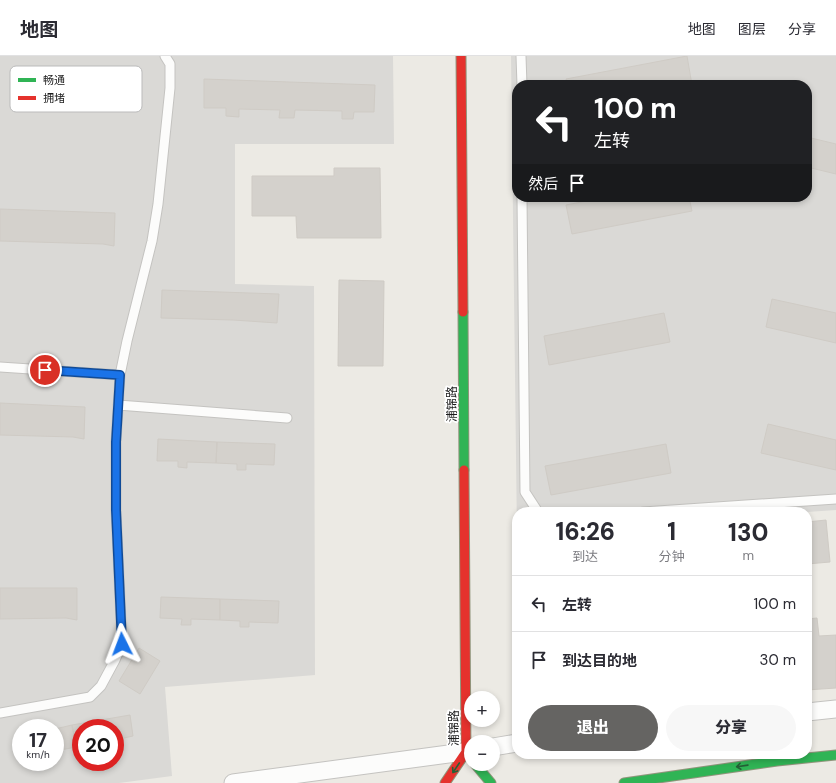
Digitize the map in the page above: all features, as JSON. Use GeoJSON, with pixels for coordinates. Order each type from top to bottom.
{"type":"FeatureCollection","features":[{"type":"Feature","properties":{"kind":"street","name":"浦锦路"},"geometry":{"type":"LineString","coordinates":[[461,56],[471,735]]}},
{"type":"Feature","properties":{"kind":"street"},"geometry":{"type":"LineString","coordinates":[[812,711],[836,709]]}},
{"type":"Feature","properties":{"kind":"street"},"geometry":{"type":"LineString","coordinates":[[500,746],[512,744]]}},
{"type":"Feature","properties":{"kind":"street"},"geometry":{"type":"LineString","coordinates":[[812,757],[836,755]]}},
{"type":"Feature","properties":{"kind":"street"},"geometry":{"type":"LineString","coordinates":[[233,783],[464,757]]}},
{"type":"Feature","properties":{"kind":"street"},"geometry":{"type":"LineString","coordinates":[[624,783],[797,759]]}},
{"type":"Feature","properties":{"kind":"street","name":"浦锦路"},"geometry":{"type":"LineString","coordinates":[[445,783],[464,763]]}},
{"type":"Feature","properties":{"kind":"street"},"geometry":{"type":"LineString","coordinates":[[482,771],[490,783]]}},
{"type":"Feature","properties":{"kind":"lane"},"geometry":{"type":"LineString","coordinates":[[0,713],[90,697],[101,686],[122,644],[116,510],[116,442],[120,375],[152,240],[158,204],[170,88],[170,64],[165,56]]}},
{"type":"Feature","properties":{"kind":"lane"},"geometry":{"type":"LineString","coordinates":[[521,56],[522,80]]}},
{"type":"Feature","properties":{"kind":"lane"},"geometry":{"type":"LineString","coordinates":[[522,202],[525,492],[535,507]]}},
{"type":"Feature","properties":{"kind":"lane"},"geometry":{"type":"LineString","coordinates":[[0,367],[120,375]]}},
{"type":"Feature","properties":{"kind":"lane"},"geometry":{"type":"LineString","coordinates":[[118,405],[287,418]]}},
{"type":"Feature","properties":{"kind":"lane"},"geometry":{"type":"LineString","coordinates":[[717,507],[836,499]]}},
{"type":"Feature","properties":{"kind":"shaded area"},"geometry":{"type":"Polygon","coordinates":[[[0,56],[393,56],[394,144],[235,144],[235,284],[314,286],[315,675],[165,687],[172,776],[119,783],[0,783],[0,56]]]}},
{"type":"Feature","properties":{"kind":"shaded area"},"geometry":{"type":"Polygon","coordinates":[[[511,56],[836,56],[836,510],[812,512],[812,507],[517,507],[513,202],[812,202],[812,80],[512,80],[512,136],[511,56]]]}},
{"type":"Feature","properties":{"kind":"building"},"geometry":{"type":"Polygon","coordinates":[[[687,56],[691,80],[566,80],[687,56]]]}},
{"type":"Feature","properties":{"kind":"building"},"geometry":{"type":"Polygon","coordinates":[[[204,79],[375,85],[374,112],[354,112],[353,119],[342,119],[342,111],[295,110],[294,118],[279,118],[280,110],[239,109],[239,117],[226,116],[226,108],[204,108],[204,79]]]}},
{"type":"Feature","properties":{"kind":"building"},"geometry":{"type":"Polygon","coordinates":[[[812,138],[836,144],[836,174],[812,168],[812,138]]]}},
{"type":"Feature","properties":{"kind":"building"},"geometry":{"type":"Polygon","coordinates":[[[334,168],[380,168],[381,238],[297,238],[296,216],[252,216],[252,176],[334,176],[334,168]]]}},
{"type":"Feature","properties":{"kind":"building"},"geometry":{"type":"Polygon","coordinates":[[[581,202],[690,202],[692,211],[572,234],[566,205],[581,202]]]}},
{"type":"Feature","properties":{"kind":"building"},"geometry":{"type":"Polygon","coordinates":[[[0,209],[115,213],[114,246],[103,244],[0,241],[0,209]]]}},
{"type":"Feature","properties":{"kind":"building"},"geometry":{"type":"Polygon","coordinates":[[[339,280],[384,281],[383,366],[338,366],[339,280]]]}},
{"type":"Feature","properties":{"kind":"building"},"geometry":{"type":"Polygon","coordinates":[[[162,290],[279,294],[277,323],[161,318],[162,290]]]}},
{"type":"Feature","properties":{"kind":"building"},"geometry":{"type":"Polygon","coordinates":[[[772,299],[836,313],[836,343],[766,327],[772,299]]]}},
{"type":"Feature","properties":{"kind":"building"},"geometry":{"type":"Polygon","coordinates":[[[664,313],[670,342],[549,365],[544,336],[664,313]]]}},
{"type":"Feature","properties":{"kind":"building"},"geometry":{"type":"Polygon","coordinates":[[[0,403],[85,407],[84,439],[73,437],[0,435],[0,403]]]}},
{"type":"Feature","properties":{"kind":"building"},"geometry":{"type":"Polygon","coordinates":[[[768,424],[836,440],[836,470],[761,453],[768,424]]]}},
{"type":"Feature","properties":{"kind":"building"},"geometry":{"type":"Polygon","coordinates":[[[158,439],[217,442],[216,463],[187,462],[187,468],[178,467],[178,461],[157,461],[158,439]]]}},
{"type":"Feature","properties":{"kind":"building"},"geometry":{"type":"Polygon","coordinates":[[[217,442],[275,444],[274,465],[246,464],[246,470],[237,470],[237,464],[216,463],[217,442]]]}},
{"type":"Feature","properties":{"kind":"building"},"geometry":{"type":"Polygon","coordinates":[[[666,444],[671,473],[551,495],[545,466],[666,444]]]}},
{"type":"Feature","properties":{"kind":"building"},"geometry":{"type":"Polygon","coordinates":[[[826,520],[830,562],[812,564],[812,521],[826,520]]]}},
{"type":"Feature","properties":{"kind":"building"},"geometry":{"type":"Polygon","coordinates":[[[0,588],[77,588],[77,620],[66,618],[0,619],[0,588]]]}},
{"type":"Feature","properties":{"kind":"building"},"geometry":{"type":"Polygon","coordinates":[[[161,597],[220,599],[220,620],[191,619],[191,625],[181,625],[182,619],[160,618],[161,597]]]}},
{"type":"Feature","properties":{"kind":"building"},"geometry":{"type":"Polygon","coordinates":[[[220,599],[279,601],[278,623],[249,622],[249,627],[240,627],[240,621],[220,620],[220,599]]]}},
{"type":"Feature","properties":{"kind":"building"},"geometry":{"type":"Polygon","coordinates":[[[812,618],[817,618],[819,636],[836,635],[836,688],[812,690],[812,618]]]}},
{"type":"Feature","properties":{"kind":"building"},"geometry":{"type":"Polygon","coordinates":[[[139,648],[160,661],[140,694],[119,681],[139,648]]]}},
{"type":"Feature","properties":{"kind":"building"},"geometry":{"type":"Polygon","coordinates":[[[130,715],[133,736],[124,738],[124,719],[107,719],[130,715]]]}},
{"type":"Feature","properties":{"kind":"building"},"geometry":{"type":"Polygon","coordinates":[[[72,725],[72,748],[64,749],[64,727],[72,725]]]}},
{"type":"Feature","properties":{"kind":"traffic: fast"},"geometry":{"type":"LineString","coordinates":[[463,312],[464,470]]}},
{"type":"Feature","properties":{"kind":"traffic: fast"},"geometry":{"type":"LineString","coordinates":[[812,757],[836,755]]}},
{"type":"Feature","properties":{"kind":"traffic: fast"},"geometry":{"type":"LineString","coordinates":[[624,783],[797,759]]}},
{"type":"Feature","properties":{"kind":"traffic: fast"},"geometry":{"type":"LineString","coordinates":[[481,771],[491,783]]}},
{"type":"Feature","properties":{"kind":"traffic: jam"},"geometry":{"type":"LineString","coordinates":[[461,56],[463,312]]}},
{"type":"Feature","properties":{"kind":"traffic: jam"},"geometry":{"type":"LineString","coordinates":[[445,783],[466,752],[464,470]]}},
{"type":"Feature","properties":{"kind":"route"},"geometry":{"type":"LineString","coordinates":[[45,370],[120,375],[116,442],[116,510],[122,644]]}}]}
